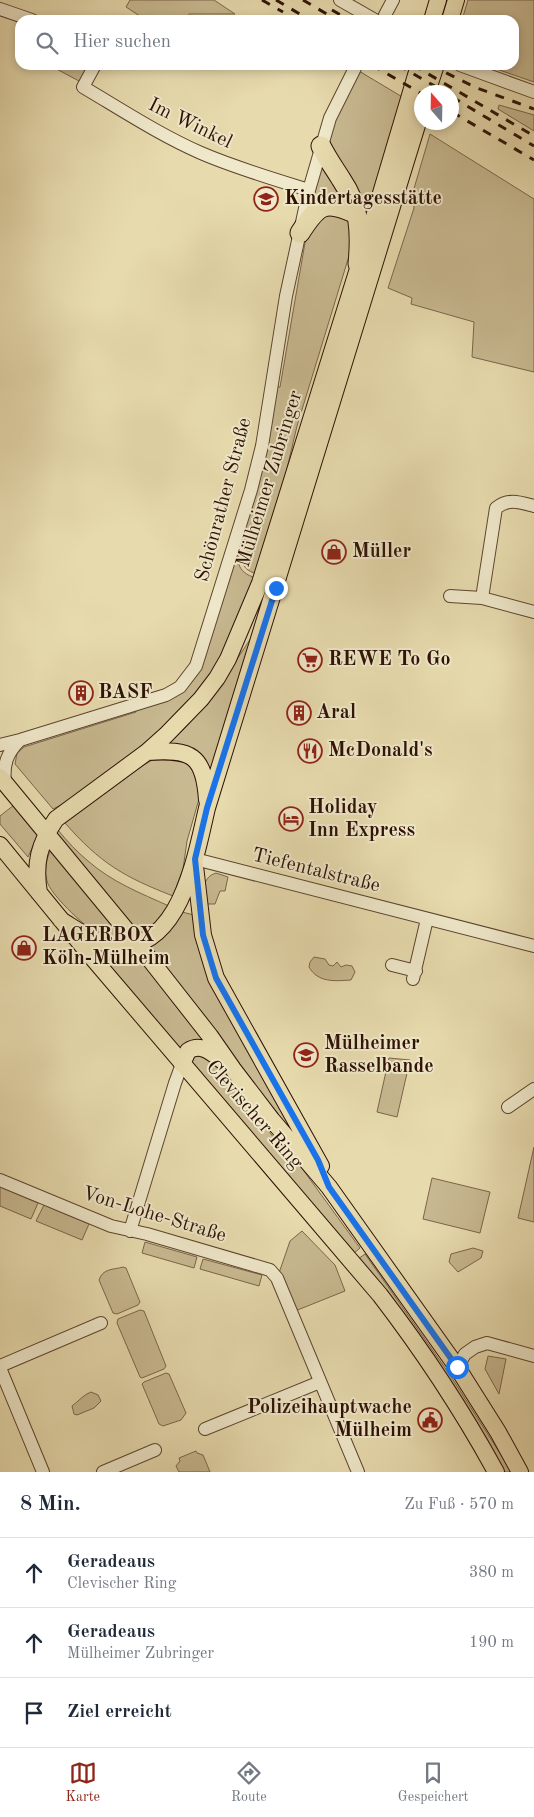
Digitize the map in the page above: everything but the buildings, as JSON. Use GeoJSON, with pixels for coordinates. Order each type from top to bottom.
{"type":"FeatureCollection","features":[{"type":"Feature","properties":{"kind":"highway"},"geometry":{"type":"LineString","coordinates":[[321,146],[352,198],[360,226],[358,264]]}},
{"type":"Feature","properties":{"kind":"highway"},"geometry":{"type":"LineString","coordinates":[[300,233],[314,212],[326,206],[339,206],[356,214]]}},
{"type":"Feature","properties":{"kind":"main road"},"geometry":{"type":"LineString","coordinates":[[434,15],[438,0]]}},
{"type":"Feature","properties":{"kind":"main road"},"geometry":{"type":"LineString","coordinates":[[452,15],[456,0]]}},
{"type":"Feature","properties":{"kind":"main road","name":"Mülheimer Zubringer"},"geometry":{"type":"LineString","coordinates":[[46,833],[63,813],[147,752],[166,735],[201,698],[217,678],[228,659],[260,583],[358,264],[371,228],[418,70]]}},
{"type":"Feature","properties":{"kind":"main road"},"geometry":{"type":"LineString","coordinates":[[429,85],[434,70]]}},
{"type":"Feature","properties":{"kind":"main road","name":"Mülheimer Zubringer"},"geometry":{"type":"LineString","coordinates":[[195,859],[207,808],[416,130]]}},
{"type":"Feature","properties":{"kind":"main road"},"geometry":{"type":"LineString","coordinates":[[147,752],[176,750],[193,758],[203,772],[207,808]]}},
{"type":"Feature","properties":{"kind":"main road","name":"Clevischer Ring"},"geometry":{"type":"LineString","coordinates":[[2,780],[137,943],[210,1036],[272,1120],[329,1187],[457,1367],[498,1432],[520,1472]]}},
{"type":"Feature","properties":{"kind":"main road"},"geometry":{"type":"LineString","coordinates":[[38,893],[37,861],[46,833]]}},
{"type":"Feature","properties":{"kind":"main road","name":"Clevischer Ring"},"geometry":{"type":"LineString","coordinates":[[0,845],[182,1064],[380,1295],[411,1335],[442,1381],[496,1472]]}},
{"type":"Feature","properties":{"kind":"main road"},"geometry":{"type":"LineString","coordinates":[[61,920],[101,942],[119,945],[137,943],[159,931],[173,915],[179,904],[195,859]]}},
{"type":"Feature","properties":{"kind":"main road","name":"Clevischer Ring"},"geometry":{"type":"LineString","coordinates":[[195,859],[203,935],[216,978],[318,1160],[329,1187]]}},
{"type":"Feature","properties":{"kind":"main road"},"geometry":{"type":"LineString","coordinates":[[182,1064],[188,1051],[198,1047],[208,1050],[233,1069]]}},
{"type":"Feature","properties":{"kind":"street"},"geometry":{"type":"LineString","coordinates":[[340,0],[372,15]]}},
{"type":"Feature","properties":{"kind":"street"},"geometry":{"type":"LineString","coordinates":[[378,15],[390,1]]}},
{"type":"Feature","properties":{"kind":"street"},"geometry":{"type":"LineString","coordinates":[[0,9],[17,15]]}},
{"type":"Feature","properties":{"kind":"street","name":"Im Winkel"},"geometry":{"type":"LineString","coordinates":[[92,70],[84,87],[141,122],[200,152],[254,174],[310,190]]}},
{"type":"Feature","properties":{"kind":"street","name":"Schönrather Straße"},"geometry":{"type":"LineString","coordinates":[[0,745],[166,695],[180,687],[196,666],[251,490],[262,446],[286,296],[321,146],[330,118],[354,70]]}},
{"type":"Feature","properties":{"kind":"street"},"geometry":{"type":"LineString","coordinates":[[472,70],[534,92]]}},
{"type":"Feature","properties":{"kind":"street"},"geometry":{"type":"LineString","coordinates":[[482,598],[496,508],[504,502],[513,501],[534,506]]}},
{"type":"Feature","properties":{"kind":"street"},"geometry":{"type":"LineString","coordinates":[[450,596],[482,598],[534,612]]}},
{"type":"Feature","properties":{"kind":"street"},"geometry":{"type":"LineString","coordinates":[[2,780],[7,755],[20,740]]}},
{"type":"Feature","properties":{"kind":"street","name":"Tiefentalstraße"},"geometry":{"type":"LineString","coordinates":[[195,859],[534,946]]}},
{"type":"Feature","properties":{"kind":"street"},"geometry":{"type":"LineString","coordinates":[[392,965],[415,975],[427,919]]}},
{"type":"Feature","properties":{"kind":"street"},"geometry":{"type":"LineString","coordinates":[[130,1231],[182,1064]]}},
{"type":"Feature","properties":{"kind":"street"},"geometry":{"type":"LineString","coordinates":[[508,1107],[534,1089]]}},
{"type":"Feature","properties":{"kind":"street","name":"Von-Lohe-Straße"},"geometry":{"type":"LineString","coordinates":[[0,1180],[112,1226],[270,1270],[276,1278],[320,1382]]}},
{"type":"Feature","properties":{"kind":"street"},"geometry":{"type":"LineString","coordinates":[[43,1472],[0,1367],[102,1324]]}},
{"type":"Feature","properties":{"kind":"street"},"geometry":{"type":"LineString","coordinates":[[457,1367],[465,1354],[475,1347],[487,1343],[534,1356]]}},
{"type":"Feature","properties":{"kind":"street"},"geometry":{"type":"LineString","coordinates":[[205,1429],[320,1382],[358,1472]]}},
{"type":"Feature","properties":{"kind":"street"},"geometry":{"type":"LineString","coordinates":[[103,1472],[155,1450]]}},
{"type":"Feature","properties":{"kind":"shaded area"},"geometry":{"type":"Polygon","coordinates":[[[130,0],[214,0],[235,14],[138,15],[126,7],[130,0]]]}},
{"type":"Feature","properties":{"kind":"shaded area"},"geometry":{"type":"Polygon","coordinates":[[[468,0],[534,0],[534,82],[499,70],[519,70],[519,15],[464,15],[468,0]]]}},
{"type":"Feature","properties":{"kind":"shaded area"},"geometry":{"type":"Polygon","coordinates":[[[58,70],[86,70],[79,81],[58,70]]]}},
{"type":"Feature","properties":{"kind":"shaded area"},"geometry":{"type":"Polygon","coordinates":[[[359,71],[404,98],[367,219],[328,147],[331,130],[359,71]]]}},
{"type":"Feature","properties":{"kind":"shaded area"},"geometry":{"type":"Polygon","coordinates":[[[499,105],[534,115],[534,131],[498,109],[499,105]]]}},
{"type":"Feature","properties":{"kind":"shaded area"},"geometry":{"type":"Polygon","coordinates":[[[430,134],[534,199],[534,372],[472,357],[474,322],[411,304],[412,298],[388,288],[414,208],[413,192],[430,134]]]}},
{"type":"Feature","properties":{"kind":"shaded area"},"geometry":{"type":"Polygon","coordinates":[[[321,166],[350,203],[311,205],[321,166]]]}},
{"type":"Feature","properties":{"kind":"shaded area"},"geometry":{"type":"Polygon","coordinates":[[[323,212],[350,218],[353,243],[297,426],[277,511],[257,574],[246,569],[244,565],[243,557],[247,541],[241,537],[277,387],[280,387],[306,237],[323,212]]]}},
{"type":"Feature","properties":{"kind":"shaded area"},"geometry":{"type":"Polygon","coordinates":[[[240,541],[243,542],[238,560],[241,569],[256,578],[238,622],[216,667],[190,701],[159,731],[75,796],[53,809],[15,764],[17,753],[24,747],[136,712],[136,709],[185,690],[198,674],[240,541]]]}},
{"type":"Feature","properties":{"kind":"shaded area"},"geometry":{"type":"Polygon","coordinates":[[[251,638],[211,777],[168,745],[214,694],[251,638]]]}},
{"type":"Feature","properties":{"kind":"shaded area"},"geometry":{"type":"Polygon","coordinates":[[[156,758],[190,761],[201,792],[187,841],[183,869],[173,896],[140,882],[102,859],[65,823],[142,766],[156,758]]]}},
{"type":"Feature","properties":{"kind":"shaded area"},"geometry":{"type":"Polygon","coordinates":[[[14,805],[38,835],[28,857],[0,824],[0,816],[14,805]]]}},
{"type":"Feature","properties":{"kind":"shaded area"},"geometry":{"type":"Polygon","coordinates":[[[58,830],[80,854],[107,875],[169,906],[154,925],[139,934],[56,833],[58,830]]]}},
{"type":"Feature","properties":{"kind":"shaded area"},"geometry":{"type":"Polygon","coordinates":[[[51,850],[122,937],[108,936],[95,932],[60,901],[49,887],[47,881],[47,861],[51,850]]]}},
{"type":"Feature","properties":{"kind":"shaded area"},"geometry":{"type":"Polygon","coordinates":[[[216,873],[228,877],[225,891],[220,891],[215,904],[204,904],[204,885],[211,875],[216,873]]]}},
{"type":"Feature","properties":{"kind":"shaded area"},"geometry":{"type":"Polygon","coordinates":[[[182,912],[194,915],[298,1140],[148,946],[182,912]]]}},
{"type":"Feature","properties":{"kind":"shaded area"},"geometry":{"type":"Polygon","coordinates":[[[94,947],[135,952],[204,1040],[182,1052],[107,965],[94,947]]]}},
{"type":"Feature","properties":{"kind":"shaded area"},"geometry":{"type":"Polygon","coordinates":[[[314,957],[325,959],[329,965],[333,966],[337,962],[341,967],[346,965],[352,966],[355,972],[351,980],[327,980],[317,976],[309,967],[314,957]]]}},
{"type":"Feature","properties":{"kind":"shaded area"},"geometry":{"type":"Polygon","coordinates":[[[193,1054],[217,1062],[277,1142],[301,1167],[360,1248],[354,1253],[189,1061],[193,1054]]]}},
{"type":"Feature","properties":{"kind":"shaded area"},"geometry":{"type":"Polygon","coordinates":[[[389,1058],[410,1060],[397,1117],[377,1112],[389,1058]]]}},
{"type":"Feature","properties":{"kind":"shaded area"},"geometry":{"type":"Polygon","coordinates":[[[534,1147],[534,1222],[518,1218],[534,1147]]]}},
{"type":"Feature","properties":{"kind":"shaded area"},"geometry":{"type":"Polygon","coordinates":[[[432,1178],[490,1192],[480,1233],[423,1219],[432,1178]]]}},
{"type":"Feature","properties":{"kind":"shaded area"},"geometry":{"type":"Polygon","coordinates":[[[0,1187],[38,1203],[31,1219],[0,1206],[0,1187]]]}},
{"type":"Feature","properties":{"kind":"shaded area"},"geometry":{"type":"Polygon","coordinates":[[[44,1205],[89,1224],[82,1240],[36,1221],[44,1205]]]}},
{"type":"Feature","properties":{"kind":"shaded area"},"geometry":{"type":"Polygon","coordinates":[[[302,1231],[335,1265],[345,1291],[295,1311],[279,1273],[290,1241],[302,1231]]]}},
{"type":"Feature","properties":{"kind":"shaded area"},"geometry":{"type":"Polygon","coordinates":[[[145,1242],[197,1257],[194,1268],[142,1253],[145,1242]]]}},
{"type":"Feature","properties":{"kind":"shaded area"},"geometry":{"type":"Polygon","coordinates":[[[473,1248],[483,1251],[481,1258],[458,1272],[449,1262],[451,1254],[473,1248]]]}},
{"type":"Feature","properties":{"kind":"shaded area"},"geometry":{"type":"Polygon","coordinates":[[[365,1254],[450,1375],[512,1472],[501,1472],[358,1259],[365,1254]]]}},
{"type":"Feature","properties":{"kind":"shaded area"},"geometry":{"type":"Polygon","coordinates":[[[203,1259],[262,1275],[259,1286],[200,1269],[203,1259]]]}},
{"type":"Feature","properties":{"kind":"shaded area"},"geometry":{"type":"Polygon","coordinates":[[[126,1268],[140,1302],[138,1305],[117,1314],[113,1313],[99,1280],[106,1271],[126,1268]]]}},
{"type":"Feature","properties":{"kind":"shaded area"},"geometry":{"type":"Polygon","coordinates":[[[140,1310],[144,1311],[166,1366],[164,1369],[142,1378],[117,1323],[118,1319],[140,1310]]]}},
{"type":"Feature","properties":{"kind":"shaded area"},"geometry":{"type":"Polygon","coordinates":[[[488,1356],[506,1359],[499,1394],[485,1369],[488,1356]]]}},
{"type":"Feature","properties":{"kind":"shaded area"},"geometry":{"type":"Polygon","coordinates":[[[166,1373],[169,1374],[186,1413],[181,1420],[163,1426],[159,1424],[142,1384],[166,1373]]]}},
{"type":"Feature","properties":{"kind":"shaded area"},"geometry":{"type":"Polygon","coordinates":[[[91,1392],[98,1395],[101,1401],[94,1408],[77,1415],[74,1414],[72,1406],[83,1396],[91,1392]]]}},
{"type":"Feature","properties":{"kind":"shaded area"},"geometry":{"type":"Polygon","coordinates":[[[196,1451],[203,1455],[210,1472],[179,1472],[176,1466],[180,1461],[179,1458],[196,1451]]]}},
{"type":"Feature","properties":{"kind":"railway"},"geometry":{"type":"LineString","coordinates":[[262,0],[283,12]]}},
{"type":"Feature","properties":{"kind":"railway"},"geometry":{"type":"LineString","coordinates":[[276,0],[302,15]]}},
{"type":"Feature","properties":{"kind":"railway"},"geometry":{"type":"LineString","coordinates":[[303,0],[328,15]]}},
{"type":"Feature","properties":{"kind":"railway"},"geometry":{"type":"LineString","coordinates":[[332,10],[340,15]]}},
{"type":"Feature","properties":{"kind":"railway"},"geometry":{"type":"LineString","coordinates":[[381,70],[414,89]]}},
{"type":"Feature","properties":{"kind":"railway"},"geometry":{"type":"LineString","coordinates":[[407,70],[433,85]]}},
{"type":"Feature","properties":{"kind":"railway"},"geometry":{"type":"LineString","coordinates":[[422,70],[534,136]]}},
{"type":"Feature","properties":{"kind":"railway"},"geometry":{"type":"LineString","coordinates":[[440,70],[477,88],[534,109]]}},
{"type":"Feature","properties":{"kind":"railway"},"geometry":{"type":"LineString","coordinates":[[459,101],[534,146]]}},
{"type":"Feature","properties":{"kind":"railway"},"geometry":{"type":"LineString","coordinates":[[459,116],[534,160]]}},
{"type":"Feature","properties":{"kind":"place","name":"Kindertagesstätte"},"geometry":{"type":"Point","coordinates":[266,199]}},
{"type":"Feature","properties":{"kind":"place","name":"Müller"},"geometry":{"type":"Point","coordinates":[334,552]}},
{"type":"Feature","properties":{"kind":"place","name":"REWE To Go"},"geometry":{"type":"Point","coordinates":[310,660]}},
{"type":"Feature","properties":{"kind":"place","name":"BASF"},"geometry":{"type":"Point","coordinates":[81,693]}},
{"type":"Feature","properties":{"kind":"place","name":"Aral"},"geometry":{"type":"Point","coordinates":[299,713]}},
{"type":"Feature","properties":{"kind":"place","name":"McDonald's"},"geometry":{"type":"Point","coordinates":[310,751]}},
{"type":"Feature","properties":{"kind":"place","name":"Holiday Inn Express"},"geometry":{"type":"Point","coordinates":[291,819]}},
{"type":"Feature","properties":{"kind":"place","name":"LAGERBOX Köln-Mülheim"},"geometry":{"type":"Point","coordinates":[24,948]}},
{"type":"Feature","properties":{"kind":"place","name":"Mülheimer Rasselbande"},"geometry":{"type":"Point","coordinates":[306,1055]}},
{"type":"Feature","properties":{"kind":"place","name":"Polizeihauptwache Mülheim"},"geometry":{"type":"Point","coordinates":[430,1420]}},
{"type":"Feature","properties":{"kind":"route"},"geometry":{"type":"LineString","coordinates":[[276,588],[207,808],[195,859],[199,909],[206,951],[216,978],[318,1160],[329,1187],[457,1367]]}}]}
